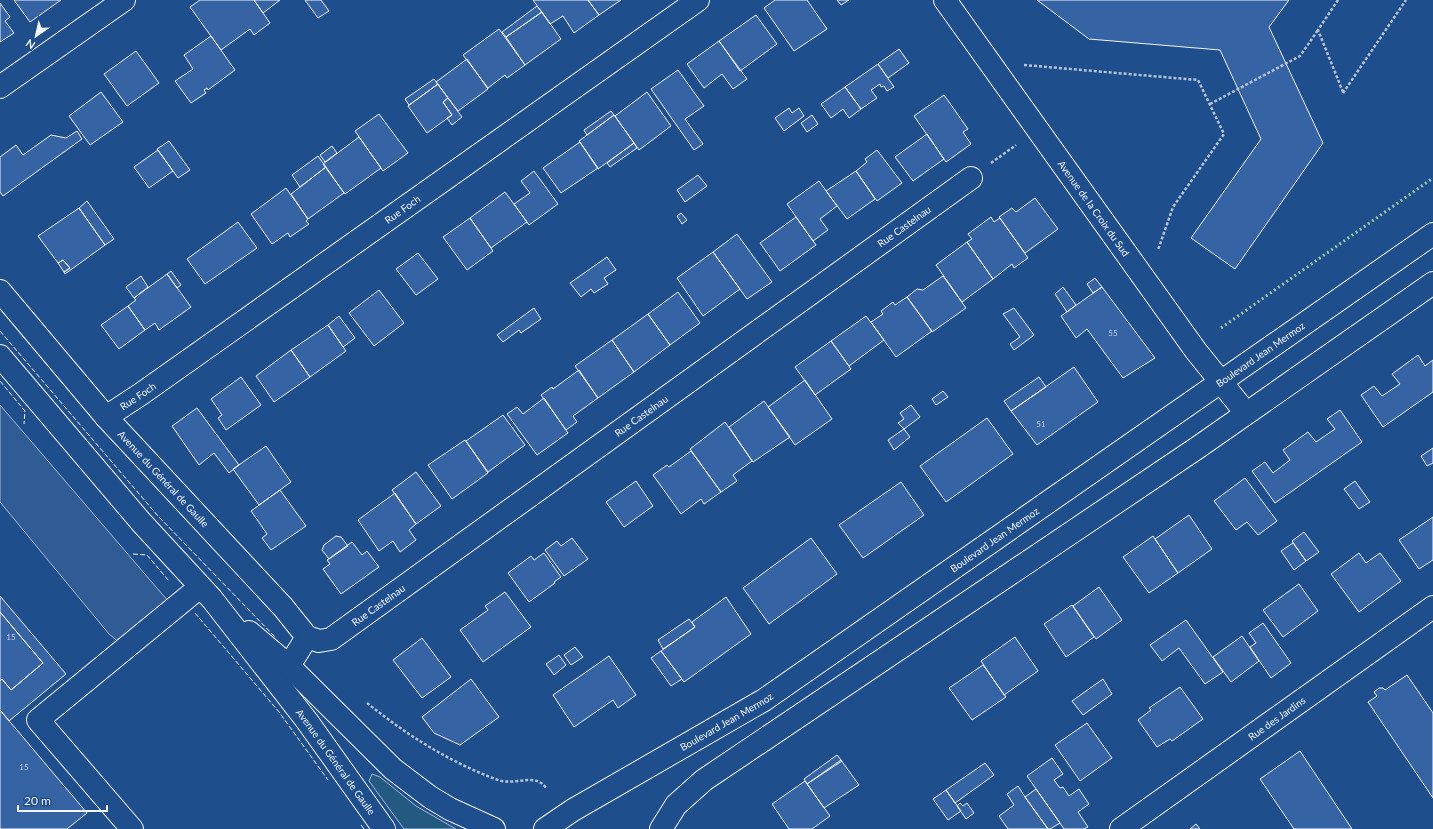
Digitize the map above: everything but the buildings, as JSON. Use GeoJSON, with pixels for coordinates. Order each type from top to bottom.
{"type":"FeatureCollection","features":[{"type":"Feature","properties":{"kind":"street"},"geometry":{"type":"LineString","coordinates":[[0,87],[124,0]]}},
{"type":"Feature","properties":{"kind":"street","name":"Rue Foch"},"geometry":{"type":"LineString","coordinates":[[106,417],[141,394],[698,0]]}},
{"type":"Feature","properties":{"kind":"street","name":"Avenue de la Croix du Sud"},"geometry":{"type":"LineString","coordinates":[[945,0],[1147,283],[1221,383],[1246,413]]}},
{"type":"Feature","properties":{"kind":"street","name":"Rue Castelnau"},"geometry":{"type":"LineString","coordinates":[[307,637],[319,642],[331,639],[971,178]]}},
{"type":"Feature","properties":{"kind":"street","name":"Boulevard Jean Mermoz"},"geometry":{"type":"LineString","coordinates":[[545,829],[573,810],[764,700],[1433,234]]}},
{"type":"Feature","properties":{"kind":"street"},"geometry":{"type":"LineString","coordinates":[[661,829],[676,805],[704,780],[1246,413],[1433,283]]}},
{"type":"Feature","properties":{"kind":"street","name":"Avenue du Général de Gaulle"},"geometry":{"type":"LineString","coordinates":[[0,291],[106,417],[283,607],[307,637]]}},
{"type":"Feature","properties":{"kind":"street","name":"Avenue du Général de Gaulle"},"geometry":{"type":"LineString","coordinates":[[0,356],[141,522],[206,593],[307,721],[384,829]]}},
{"type":"Feature","properties":{"kind":"street"},"geometry":{"type":"LineString","coordinates":[[132,829],[38,720],[206,593]]}},
{"type":"Feature","properties":{"kind":"street","name":"Avenue du Général de Gaulle"},"geometry":{"type":"LineString","coordinates":[[206,593],[289,666],[393,769],[430,797],[450,809],[494,829]]}},
{"type":"Feature","properties":{"kind":"street","name":"Rue des Jardins"},"geometry":{"type":"LineString","coordinates":[[1121,829],[1433,607]]}},
{"type":"Feature","properties":{"kind":"street"},"geometry":{"type":"LineString","coordinates":[[289,666],[307,637]]}},
{"type":"Feature","properties":{"kind":"path"},"geometry":{"type":"LineString","coordinates":[[1210,104],[1300,56],[1338,0]]}},
{"type":"Feature","properties":{"kind":"path"},"geometry":{"type":"LineString","coordinates":[[1318,30],[1343,93],[1406,0]]}},
{"type":"Feature","properties":{"kind":"path"},"geometry":{"type":"LineString","coordinates":[[989,62],[1198,80],[1224,134],[1173,207],[1147,283]]}},
{"type":"Feature","properties":{"kind":"path"},"geometry":{"type":"LineString","coordinates":[[971,178],[1037,129]]}},
{"type":"Feature","properties":{"kind":"path"},"geometry":{"type":"LineString","coordinates":[[362,699],[401,730],[446,757],[507,783],[535,779],[542,783],[546,788]]}},
{"type":"Feature","properties":{"kind":"shaded area"},"geometry":{"type":"Polygon","coordinates":[[[0,405],[174,608],[126,648],[109,634],[0,502],[0,405]]]}},
{"type":"Feature","properties":{"kind":"shaded area"},"geometry":{"type":"Polygon","coordinates":[[[372,774],[380,777],[416,806],[456,829],[404,829],[369,781],[372,774]]]}},
{"type":"Feature","properties":{"kind":"hedge"},"geometry":{"type":"LineString","coordinates":[[1221,328],[1433,178]]}},
{"type":"Feature","properties":{"kind":"fence"},"geometry":{"type":"LineString","coordinates":[[0,331],[158,516],[276,638]]}},
{"type":"Feature","properties":{"kind":"fence"},"geometry":{"type":"LineString","coordinates":[[0,381],[25,411],[24,424]]}},
{"type":"Feature","properties":{"kind":"fence"},"geometry":{"type":"LineString","coordinates":[[133,554],[147,555],[169,581]]}},
{"type":"Feature","properties":{"kind":"fence"},"geometry":{"type":"LineString","coordinates":[[195,613],[279,712],[328,780]]}},
{"type":"Feature","properties":{"kind":"fence"},"geometry":{"type":"LineString","coordinates":[[361,825],[364,829]]}}]}
